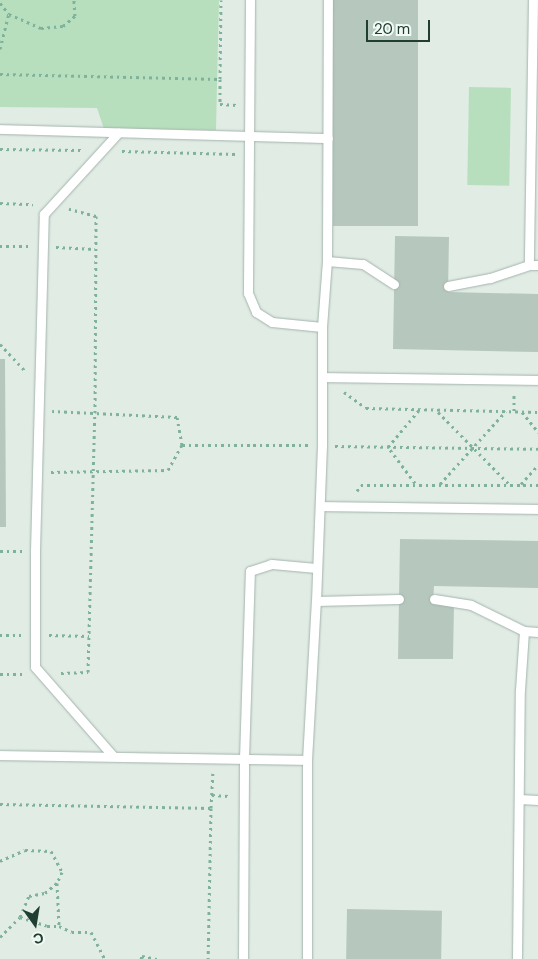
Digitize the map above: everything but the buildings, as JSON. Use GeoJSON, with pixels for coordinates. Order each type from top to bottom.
{"type":"FeatureCollection","features":[{"type":"Feature","properties":{"kind":"lane"},"geometry":{"type":"LineString","coordinates":[[250,0],[248,293],[256,312],[272,322],[322,327]]}},
{"type":"Feature","properties":{"kind":"lane"},"geometry":{"type":"LineString","coordinates":[[307,959],[306,760],[320,506],[322,327],[328,262],[328,0]]}},
{"type":"Feature","properties":{"kind":"lane"},"geometry":{"type":"LineString","coordinates":[[448,286],[490,278],[533,265],[535,78],[533,0]]}},
{"type":"Feature","properties":{"kind":"lane"},"geometry":{"type":"LineString","coordinates":[[0,129],[328,138]]}},
{"type":"Feature","properties":{"kind":"lane"},"geometry":{"type":"LineString","coordinates":[[113,756],[35,667],[35,551],[44,214],[118,133]]}},
{"type":"Feature","properties":{"kind":"lane"},"geometry":{"type":"LineString","coordinates":[[328,262],[363,264],[394,284]]}},
{"type":"Feature","properties":{"kind":"lane"},"geometry":{"type":"LineString","coordinates":[[322,377],[538,380]]}},
{"type":"Feature","properties":{"kind":"lane"},"geometry":{"type":"LineString","coordinates":[[320,506],[538,509]]}},
{"type":"Feature","properties":{"kind":"lane"},"geometry":{"type":"LineString","coordinates":[[243,959],[244,759],[250,571],[272,564],[317,568]]}},
{"type":"Feature","properties":{"kind":"lane"},"geometry":{"type":"LineString","coordinates":[[316,601],[399,599]]}},
{"type":"Feature","properties":{"kind":"lane"},"geometry":{"type":"LineString","coordinates":[[434,599],[471,605],[524,631],[538,632]]}},
{"type":"Feature","properties":{"kind":"lane"},"geometry":{"type":"LineString","coordinates":[[517,959],[524,631]]}},
{"type":"Feature","properties":{"kind":"lane"},"geometry":{"type":"LineString","coordinates":[[0,755],[306,760]]}},
{"type":"Feature","properties":{"kind":"lane"},"geometry":{"type":"LineString","coordinates":[[519,799],[538,800]]}},
{"type":"Feature","properties":{"kind":"path"},"geometry":{"type":"LineString","coordinates":[[0,3],[8,14],[41,28],[62,26],[74,16],[74,0]]}},
{"type":"Feature","properties":{"kind":"path"},"geometry":{"type":"LineString","coordinates":[[222,0],[220,104],[249,105]]}},
{"type":"Feature","properties":{"kind":"path"},"geometry":{"type":"LineString","coordinates":[[0,49],[8,14]]}},
{"type":"Feature","properties":{"kind":"path"},"geometry":{"type":"LineString","coordinates":[[0,74],[220,79]]}},
{"type":"Feature","properties":{"kind":"path"},"geometry":{"type":"LineString","coordinates":[[0,149],[249,154]]}},
{"type":"Feature","properties":{"kind":"path"},"geometry":{"type":"LineString","coordinates":[[0,203],[53,204],[96,216],[95,413],[91,472],[88,672],[0,674]]}},
{"type":"Feature","properties":{"kind":"path"},"geometry":{"type":"LineString","coordinates":[[0,344],[26,373]]}},
{"type":"Feature","properties":{"kind":"path"},"geometry":{"type":"LineString","coordinates":[[322,377],[366,408],[438,412],[538,412]]}},
{"type":"Feature","properties":{"kind":"path"},"geometry":{"type":"LineString","coordinates":[[38,473],[168,470],[182,446],[177,418],[40,410]]}},
{"type":"Feature","properties":{"kind":"path"},"geometry":{"type":"LineString","coordinates":[[388,446],[419,410]]}},
{"type":"Feature","properties":{"kind":"path"},"geometry":{"type":"LineString","coordinates":[[440,484],[506,411]]}},
{"type":"Feature","properties":{"kind":"path"},"geometry":{"type":"LineString","coordinates":[[438,412],[472,449],[510,485]]}},
{"type":"Feature","properties":{"kind":"path"},"geometry":{"type":"LineString","coordinates":[[522,412],[538,432]]}},
{"type":"Feature","properties":{"kind":"path"},"geometry":{"type":"LineString","coordinates":[[182,446],[322,445],[538,449]]}},
{"type":"Feature","properties":{"kind":"path"},"geometry":{"type":"LineString","coordinates":[[388,446],[415,484]]}},
{"type":"Feature","properties":{"kind":"path"},"geometry":{"type":"LineString","coordinates":[[521,485],[538,465]]}},
{"type":"Feature","properties":{"kind":"path"},"geometry":{"type":"LineString","coordinates":[[348,507],[361,485],[538,485]]}},
{"type":"Feature","properties":{"kind":"path"},"geometry":{"type":"LineString","coordinates":[[0,550],[35,551]]}},
{"type":"Feature","properties":{"kind":"path"},"geometry":{"type":"LineString","coordinates":[[208,959],[211,808],[214,758]]}},
{"type":"Feature","properties":{"kind":"path"},"geometry":{"type":"LineString","coordinates":[[0,804],[211,808]]}},
{"type":"Feature","properties":{"kind":"path"},"geometry":{"type":"LineString","coordinates":[[0,861],[25,850],[50,851],[62,872],[57,883],[45,893],[29,896],[20,917],[0,937]]}},
{"type":"Feature","properties":{"kind":"path"},"geometry":{"type":"LineString","coordinates":[[57,883],[59,926]]}},
{"type":"Feature","properties":{"kind":"path"},"geometry":{"type":"LineString","coordinates":[[20,917],[47,926],[59,926],[72,932],[91,932],[99,941],[106,959]]}},
{"type":"Feature","properties":{"kind":"path"},"geometry":{"type":"LineString","coordinates":[[141,959],[142,956],[156,959]]}},
{"type":"Feature","properties":{"kind":"green space"},"geometry":{"type":"Polygon","coordinates":[[[0,0],[219,0],[216,130],[104,129],[97,108],[0,107],[0,0]]]}},
{"type":"Feature","properties":{"kind":"green space"},"geometry":{"type":"Polygon","coordinates":[[[469,87],[511,88],[509,186],[467,185],[469,87]]]}}]}
